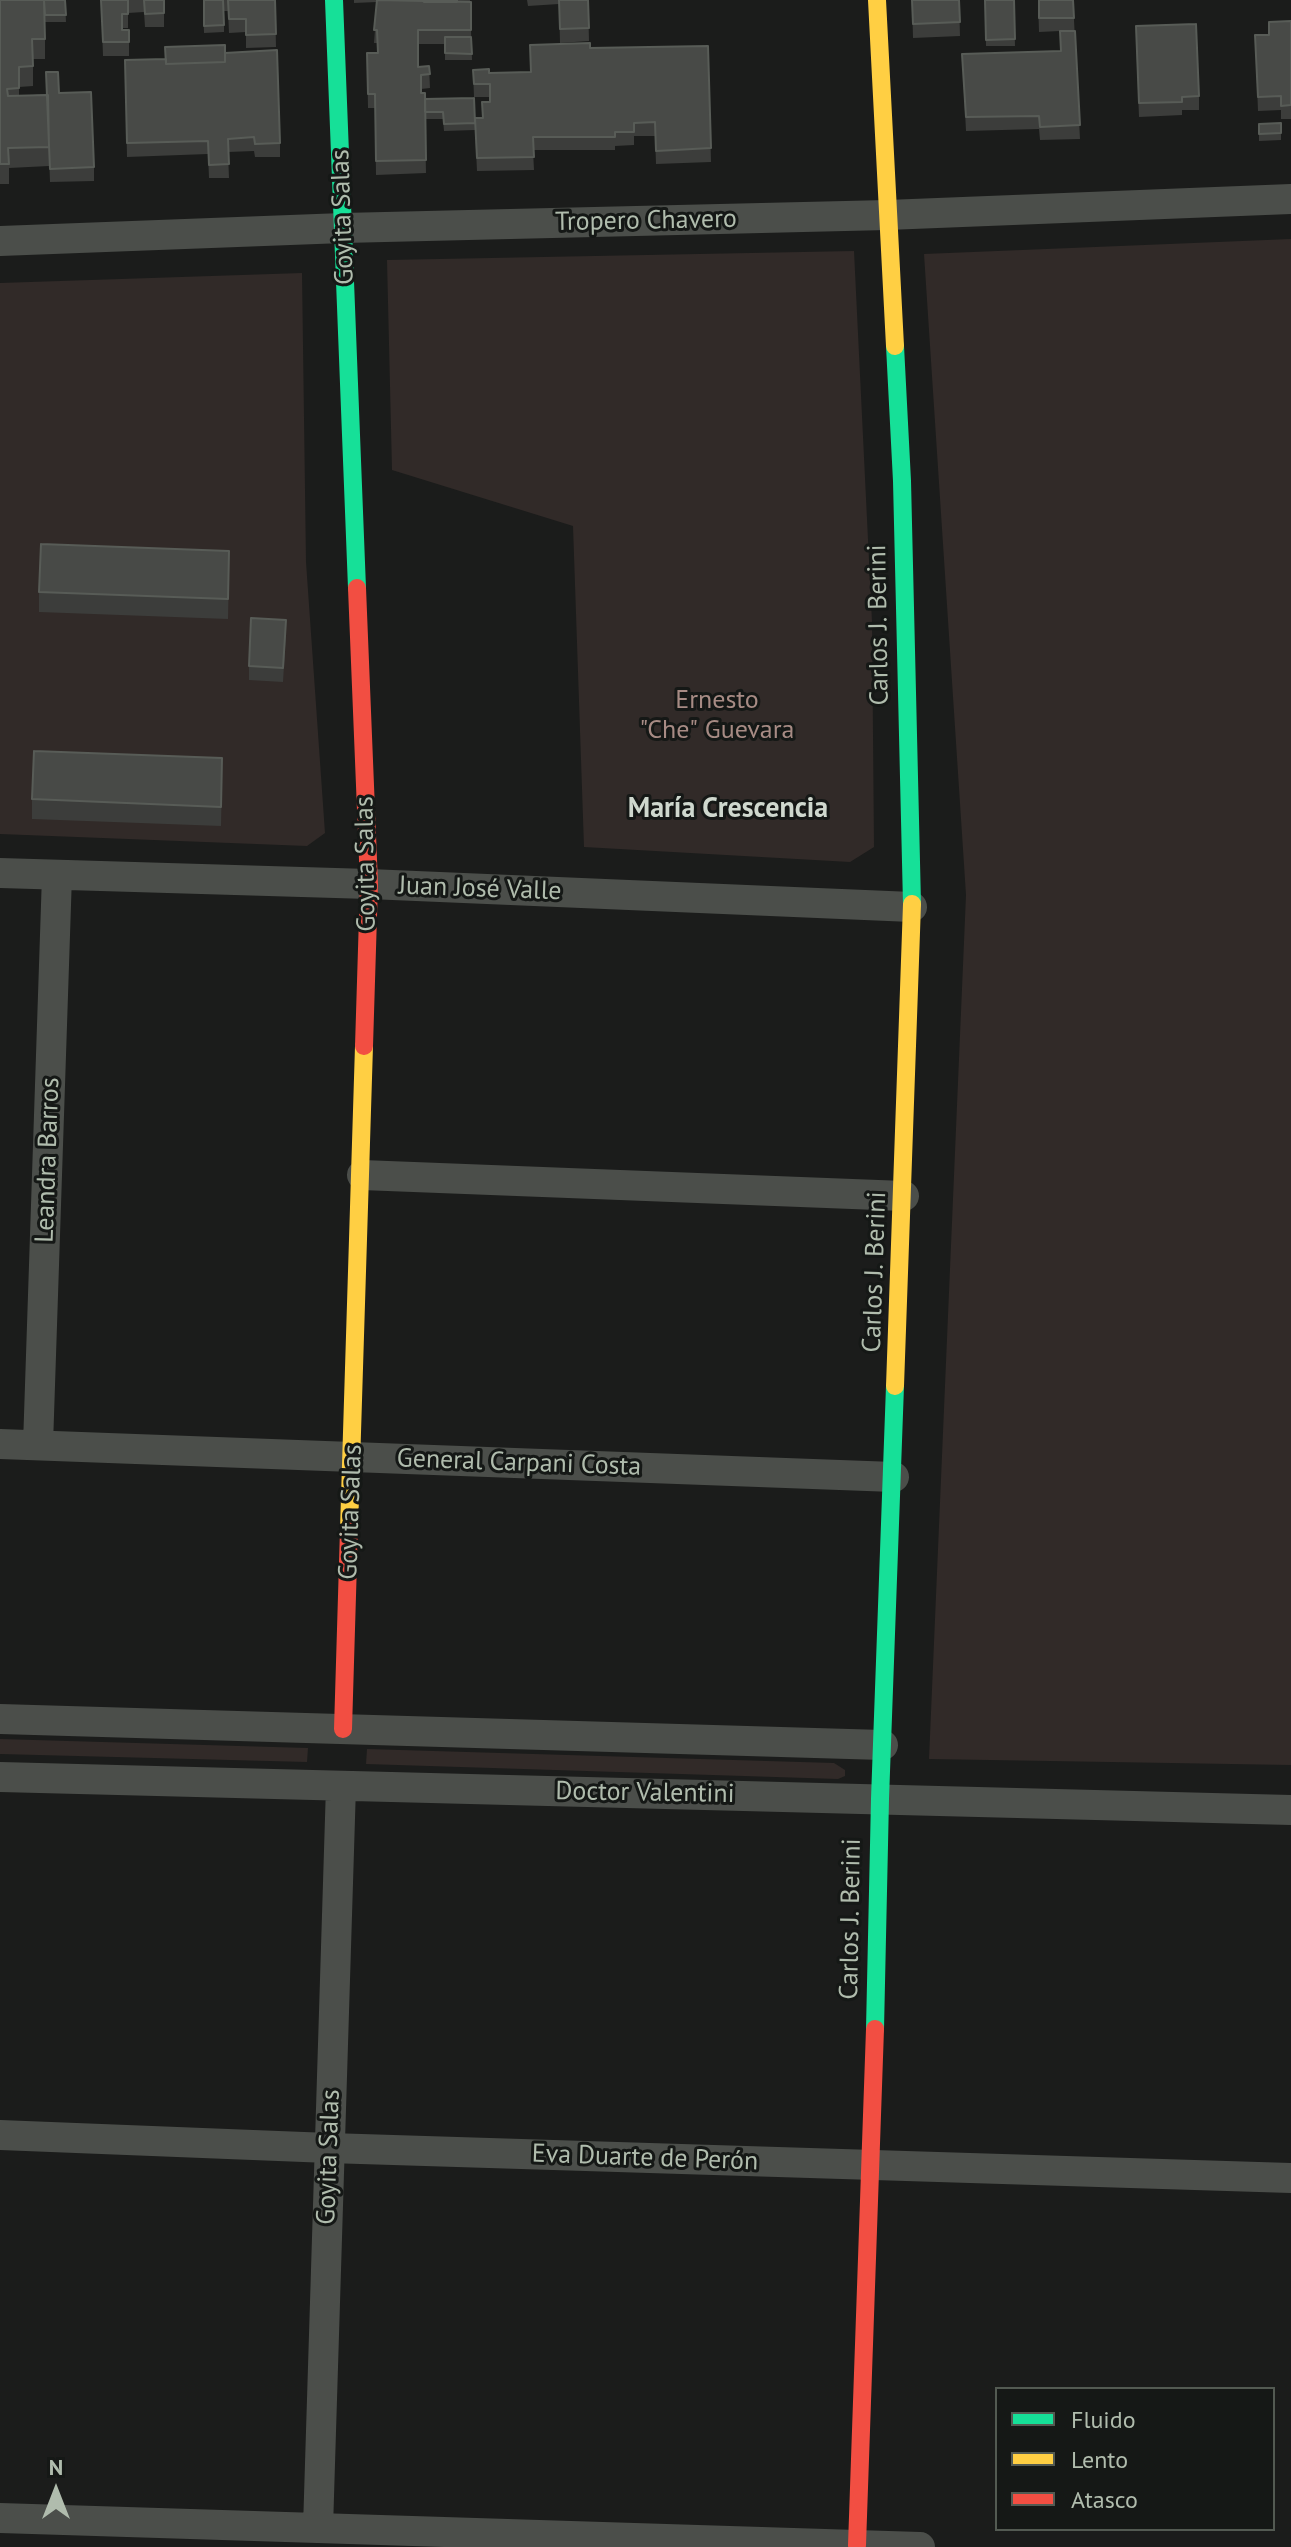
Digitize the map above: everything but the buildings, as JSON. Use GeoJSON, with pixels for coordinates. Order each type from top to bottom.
{"type":"FeatureCollection","features":[{"type":"Feature","properties":{"kind":"street","name":"Goyita Salas"},"geometry":{"type":"LineString","coordinates":[[334,0],[369,884],[343,1729]]}},
{"type":"Feature","properties":{"kind":"street","name":"Carlos J. Berini"},"geometry":{"type":"LineString","coordinates":[[857,2545],[912,907],[902,481],[877,0]]}},
{"type":"Feature","properties":{"kind":"street","name":"Tropero Chavero"},"geometry":{"type":"LineString","coordinates":[[0,241],[343,228],[887,215],[1291,199]]}},
{"type":"Feature","properties":{"kind":"street","name":"Juan José Valle"},"geometry":{"type":"LineString","coordinates":[[0,873],[369,884],[912,907]]}},
{"type":"Feature","properties":{"kind":"street","name":"Leandra Barros"},"geometry":{"type":"LineString","coordinates":[[38,1445],[57,875]]}},
{"type":"Feature","properties":{"kind":"street"},"geometry":{"type":"LineString","coordinates":[[362,1175],[904,1196]]}},
{"type":"Feature","properties":{"kind":"street","name":"General Carpani Costa"},"geometry":{"type":"LineString","coordinates":[[0,1444],[894,1477]]}},
{"type":"Feature","properties":{"kind":"street","name":"Doctor Valentini"},"geometry":{"type":"LineString","coordinates":[[0,1719],[883,1745]]}},
{"type":"Feature","properties":{"kind":"street","name":"Doctor Valentini"},"geometry":{"type":"LineString","coordinates":[[0,1777],[1291,1810]]}},
{"type":"Feature","properties":{"kind":"street","name":"Goyita Salas"},"geometry":{"type":"LineString","coordinates":[[318,2528],[341,1786]]}},
{"type":"Feature","properties":{"kind":"street","name":"Eva Duarte de Perón"},"geometry":{"type":"LineString","coordinates":[[0,2135],[1291,2178]]}},
{"type":"Feature","properties":{"kind":"street"},"geometry":{"type":"LineString","coordinates":[[0,2518],[920,2547]]}},
{"type":"Feature","properties":{"kind":"green space"},"geometry":{"type":"Polygon","coordinates":[[[1291,239],[1291,1765],[929,1759],[966,895],[924,254],[1291,239]]]}},
{"type":"Feature","properties":{"kind":"green space","name":"Ernesto \"Che\" Guevara"},"geometry":{"type":"Polygon","coordinates":[[[854,251],[872,622],[874,847],[850,862],[584,847],[573,526],[392,470],[387,260],[854,251]]]}},
{"type":"Feature","properties":{"kind":"green space"},"geometry":{"type":"Polygon","coordinates":[[[302,273],[306,562],[325,833],[307,846],[0,834],[0,283],[302,273]]]}},
{"type":"Feature","properties":{"kind":"green space"},"geometry":{"type":"Polygon","coordinates":[[[0,1739],[308,1748],[307,1762],[0,1754],[0,1739]]]}},
{"type":"Feature","properties":{"kind":"green space"},"geometry":{"type":"Polygon","coordinates":[[[367,1749],[834,1763],[845,1770],[845,1776],[838,1779],[366,1764],[367,1749]]]}},
{"type":"Feature","properties":{"kind":"traffic: fast"},"geometry":{"type":"LineString","coordinates":[[334,0],[357,588]]}},
{"type":"Feature","properties":{"kind":"traffic: fast"},"geometry":{"type":"LineString","coordinates":[[895,346],[902,481],[912,904]]}},
{"type":"Feature","properties":{"kind":"traffic: fast"},"geometry":{"type":"LineString","coordinates":[[875,2029],[895,1386]]}},
{"type":"Feature","properties":{"kind":"traffic: slow"},"geometry":{"type":"LineString","coordinates":[[877,0],[895,346]]}},
{"type":"Feature","properties":{"kind":"traffic: slow"},"geometry":{"type":"LineString","coordinates":[[895,1386],[912,904]]}},
{"type":"Feature","properties":{"kind":"traffic: slow"},"geometry":{"type":"LineString","coordinates":[[349,1529],[364,1046]]}},
{"type":"Feature","properties":{"kind":"traffic: jam"},"geometry":{"type":"LineString","coordinates":[[357,588],[369,884],[364,1046]]}},
{"type":"Feature","properties":{"kind":"traffic: jam"},"geometry":{"type":"LineString","coordinates":[[343,1729],[349,1529]]}},
{"type":"Feature","properties":{"kind":"traffic: jam"},"geometry":{"type":"LineString","coordinates":[[857,2545],[875,2029]]}},
{"type":"Feature","properties":{"kind":"district","name":"María Crescencia"},"geometry":{"type":"Point","coordinates":[728,809]}}]}
